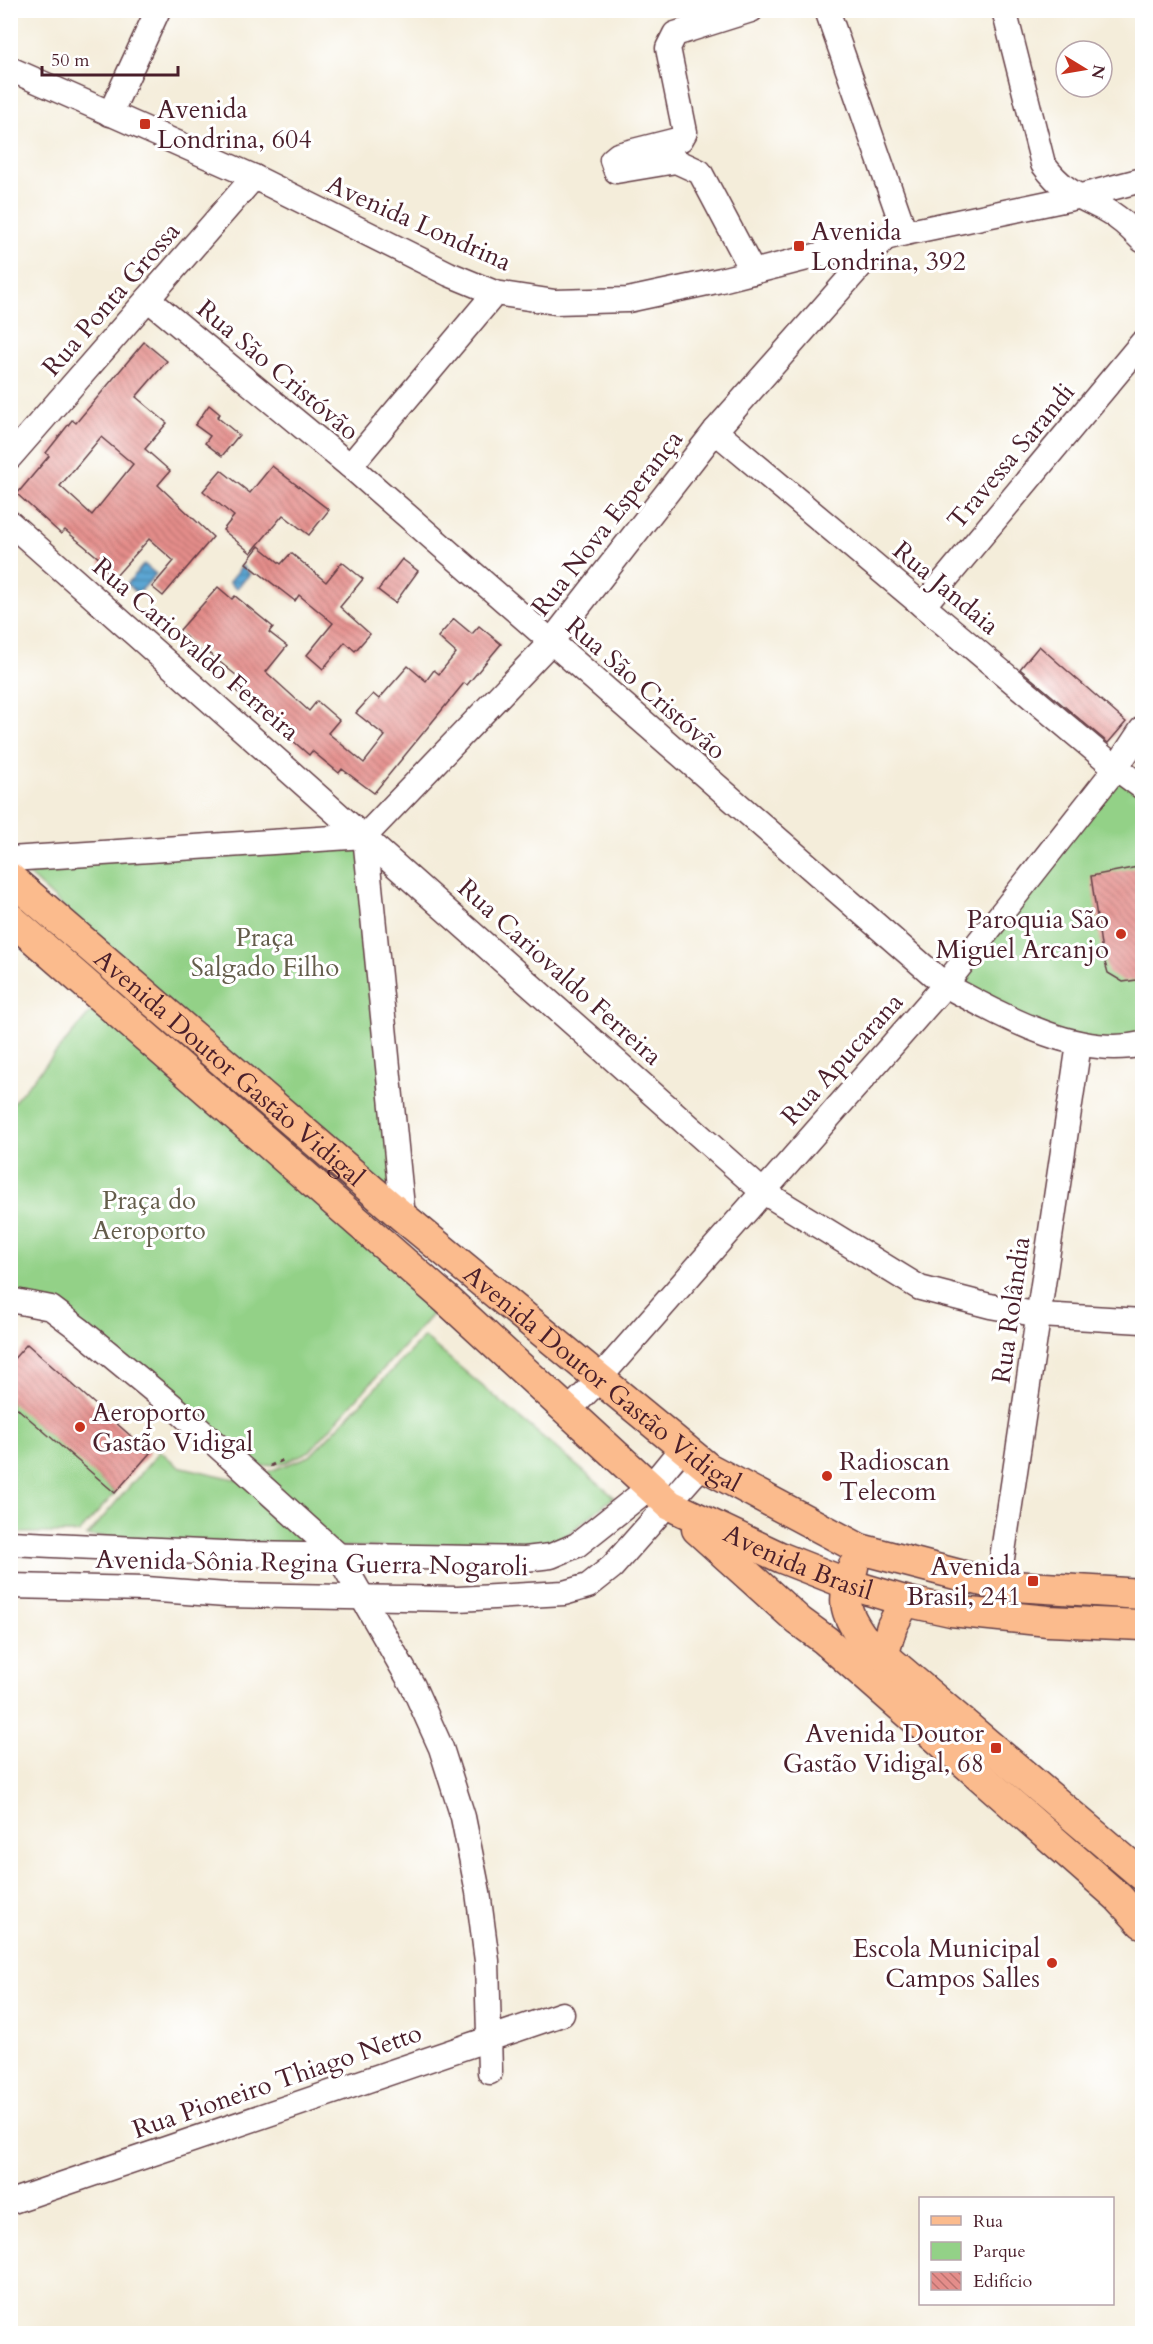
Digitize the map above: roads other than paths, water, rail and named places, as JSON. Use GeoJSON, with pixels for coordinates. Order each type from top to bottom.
{"type":"FeatureCollection","features":[{"type":"Feature","properties":{"kind":"main road","name":"Avenida Doutor Gastão Vidigal"},"geometry":{"type":"LineString","coordinates":[[10,878],[402,1217],[597,1380],[693,1456],[860,1549]]}},
{"type":"Feature","properties":{"kind":"main road","name":"Avenida Doutor Gastão Vidigal"},"geometry":{"type":"LineString","coordinates":[[10,918],[446,1299],[567,1412]]}},
{"type":"Feature","properties":{"kind":"main road","name":"Avenida Brasil"},"geometry":{"type":"LineString","coordinates":[[567,1412],[660,1496],[782,1558],[848,1584],[905,1601],[951,1611],[1048,1622],[1143,1625]]}},
{"type":"Feature","properties":{"kind":"main road"},"geometry":{"type":"LineString","coordinates":[[660,1496],[799,1621],[825,1640],[1118,1896],[1143,1923]]}},
{"type":"Feature","properties":{"kind":"main road","name":"Avenida Brasil"},"geometry":{"type":"LineString","coordinates":[[860,1549],[998,1585],[1143,1594]]}},
{"type":"Feature","properties":{"kind":"main road"},"geometry":{"type":"LineString","coordinates":[[860,1549],[848,1584],[845,1603],[848,1616],[863,1638],[1143,1875]]}},
{"type":"Feature","properties":{"kind":"main road"},"geometry":{"type":"LineString","coordinates":[[884,1656],[892,1626],[905,1601]]}},
{"type":"Feature","properties":{"kind":"main road"},"geometry":{"type":"LineString","coordinates":[[825,1640],[848,1616]]}},
{"type":"Feature","properties":{"kind":"street"},"geometry":{"type":"LineString","coordinates":[[110,114],[158,10]]}},
{"type":"Feature","properties":{"kind":"street"},"geometry":{"type":"LineString","coordinates":[[750,10],[675,34],[668,48],[685,132],[681,139],[618,155],[612,160],[616,171],[676,161],[700,172],[753,272]]}},
{"type":"Feature","properties":{"kind":"street"},"geometry":{"type":"LineString","coordinates":[[827,10],[895,235]]}},
{"type":"Feature","properties":{"kind":"street"},"geometry":{"type":"LineString","coordinates":[[1004,10],[1043,164],[1055,181],[1077,197],[1103,209],[1126,224],[1143,240]]}},
{"type":"Feature","properties":{"kind":"street","name":"Avenida Londrina"},"geometry":{"type":"LineString","coordinates":[[10,69],[254,177],[449,274],[495,293],[555,302],[628,300],[753,272],[895,235],[1077,197],[1143,180]]}},
{"type":"Feature","properties":{"kind":"street","name":"Rua Ponta Grossa"},"geometry":{"type":"LineString","coordinates":[[10,457],[254,177]]}},
{"type":"Feature","properties":{"kind":"street","name":"Rua Nova Esperança"},"geometry":{"type":"LineString","coordinates":[[365,836],[550,643],[715,431],[895,235]]}},
{"type":"Feature","properties":{"kind":"street"},"geometry":{"type":"LineString","coordinates":[[350,466],[495,293]]}},
{"type":"Feature","properties":{"kind":"street","name":"Rua São Cristóvão"},"geometry":{"type":"LineString","coordinates":[[148,299],[350,466],[550,643],[945,985],[1012,1021],[1079,1044],[1143,1044]]}},
{"type":"Feature","properties":{"kind":"street","name":"Travessa Sarandi"},"geometry":{"type":"LineString","coordinates":[[923,606],[1143,343]]}},
{"type":"Feature","properties":{"kind":"street","name":"Rua Jandaia"},"geometry":{"type":"LineString","coordinates":[[715,431],[1116,768],[1143,787]]}},
{"type":"Feature","properties":{"kind":"street","name":"Rua Cariovaldo Ferreira"},"geometry":{"type":"LineString","coordinates":[[10,523],[762,1191],[920,1288],[990,1306],[1040,1315],[1143,1321]]}},
{"type":"Feature","properties":{"kind":"street","name":"Rua Apucarana"},"geometry":{"type":"LineString","coordinates":[[567,1412],[945,985],[1116,768],[1143,729]]}},
{"type":"Feature","properties":{"kind":"street"},"geometry":{"type":"LineString","coordinates":[[10,859],[365,836],[402,1217]]}},
{"type":"Feature","properties":{"kind":"street"},"geometry":{"type":"LineString","coordinates":[[102,999],[124,975]]}},
{"type":"Feature","properties":{"kind":"street","name":"Rua Rolândia"},"geometry":{"type":"LineString","coordinates":[[998,1585],[1079,1044]]}},
{"type":"Feature","properties":{"kind":"street"},"geometry":{"type":"LineString","coordinates":[[10,1300],[51,1308],[79,1329],[188,1420],[338,1555],[413,1686],[441,1748],[463,1818],[478,1892],[487,1961],[490,2072]]}},
{"type":"Feature","properties":{"kind":"street","name":"Avenida Sônia Regina Guerra Nogaroli"},"geometry":{"type":"LineString","coordinates":[[10,1587],[458,1599],[572,1591],[588,1586],[612,1567],[660,1496],[693,1456]]}},
{"type":"Feature","properties":{"kind":"street","name":"Avenida Sônia Regina Guerra Nogaroli"},"geometry":{"type":"LineString","coordinates":[[10,1543],[244,1554],[525,1559],[551,1556],[577,1545],[660,1496]]}},
{"type":"Feature","properties":{"kind":"street","name":"Rua Pioneiro Thiago Netto"},"geometry":{"type":"LineString","coordinates":[[10,2202],[562,2014]]}},
{"type":"Feature","properties":{"kind":"water"},"geometry":{"type":"Polygon","coordinates":[[[144,564],[156,574],[138,594],[127,584],[144,564]]]}},
{"type":"Feature","properties":{"kind":"water"},"geometry":{"type":"Polygon","coordinates":[[[242,566],[250,574],[236,589],[229,582],[242,566]]]}},
{"type":"Feature","properties":{"kind":"place","name":"Avenida Londrina, 604"},"geometry":{"type":"Point","coordinates":[145,124]}},
{"type":"Feature","properties":{"kind":"place","name":"Avenida Londrina, 392"},"geometry":{"type":"Point","coordinates":[799,246]}},
{"type":"Feature","properties":{"kind":"place","name":"Paroquia São Miguel Arcanjo"},"geometry":{"type":"Point","coordinates":[1121,934]}},
{"type":"Feature","properties":{"kind":"place","name":"Aeroporto Gastão Vidigal"},"geometry":{"type":"Point","coordinates":[80,1427]}},
{"type":"Feature","properties":{"kind":"place","name":"Radioscan Telecom"},"geometry":{"type":"Point","coordinates":[827,1476]}},
{"type":"Feature","properties":{"kind":"place","name":"Avenida Brasil, 241"},"geometry":{"type":"Point","coordinates":[1033,1581]}},
{"type":"Feature","properties":{"kind":"place","name":"Avenida Doutor Gastão Vidigal, 68"},"geometry":{"type":"Point","coordinates":[996,1748]}},
{"type":"Feature","properties":{"kind":"place","name":"Escola Municipal Campos Salles"},"geometry":{"type":"Point","coordinates":[1052,1963]}},
{"type":"Feature","properties":{"kind":"park label","name":"Praça Salgado Filho"},"geometry":{"type":"Point","coordinates":[265,952]}},
{"type":"Feature","properties":{"kind":"park label","name":"Praça do Aeroporto"},"geometry":{"type":"Point","coordinates":[149,1215]}}]}
